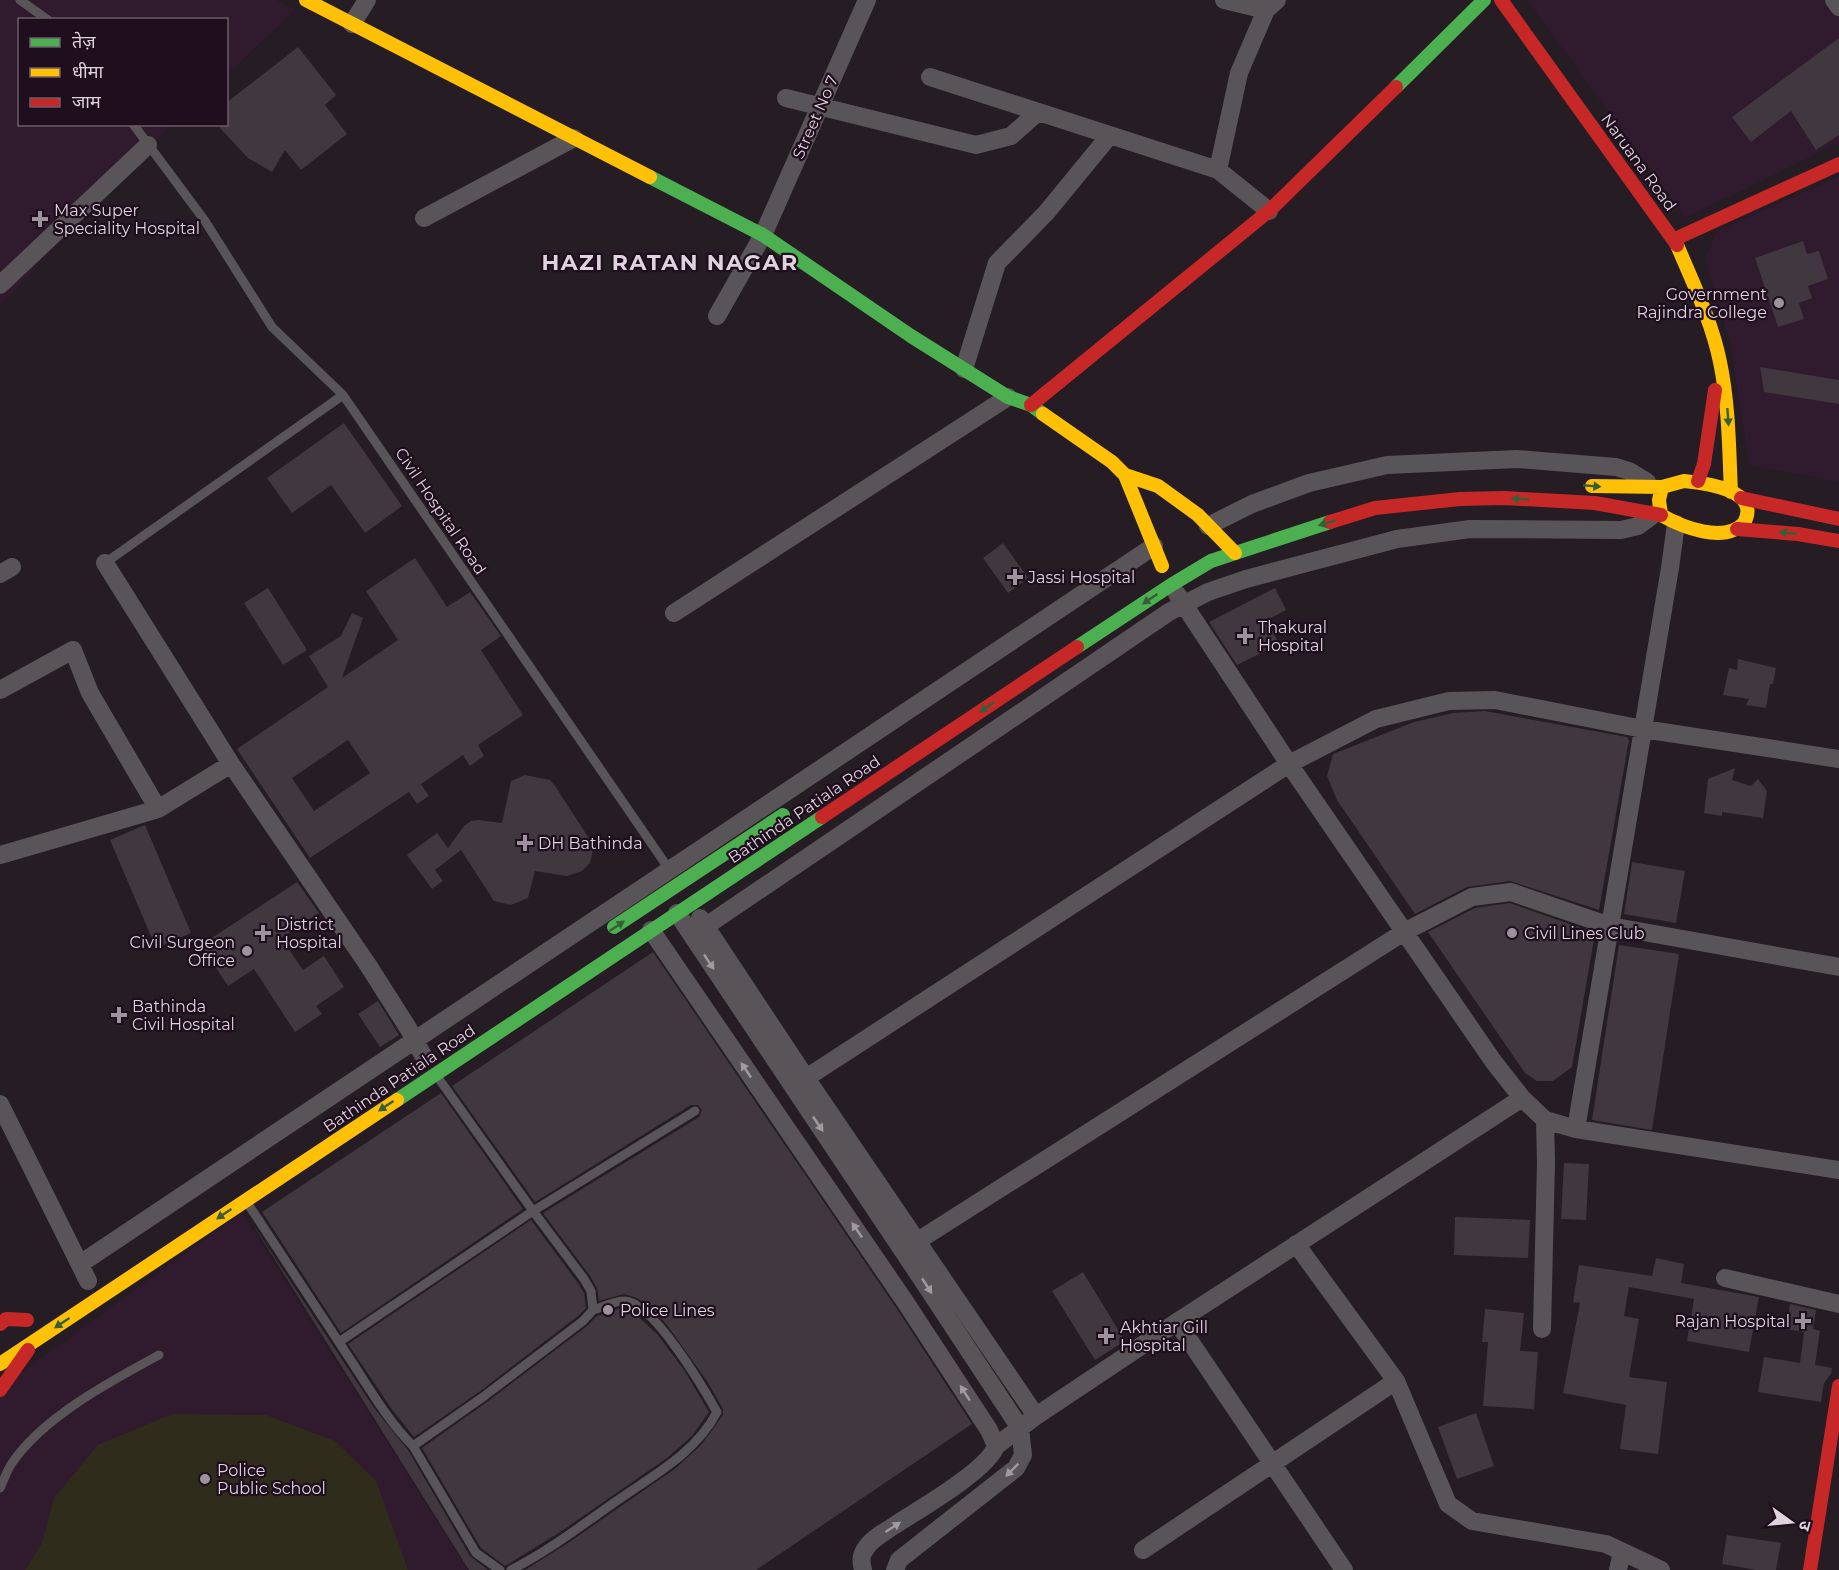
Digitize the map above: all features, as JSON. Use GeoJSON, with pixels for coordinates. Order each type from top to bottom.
{"type":"FeatureCollection","features":[{"type":"Feature","properties":{"kind":"main road"},"geometry":{"type":"LineString","coordinates":[[306,0],[763,235],[911,336],[1008,397],[1031,405],[1112,462],[1125,475],[1162,566]]}},
{"type":"Feature","properties":{"kind":"main road"},"geometry":{"type":"LineString","coordinates":[[1031,405],[1269,211],[1484,0]]}},
{"type":"Feature","properties":{"kind":"main road","name":"Naruana Road"},"geometry":{"type":"LineString","coordinates":[[1501,0],[1675,239],[1704,309],[1720,360],[1726,394],[1736,495],[1746,505],[1748,513],[1744,523],[1737,529]]}},
{"type":"Feature","properties":{"kind":"main road"},"geometry":{"type":"LineString","coordinates":[[1675,239],[1839,164]]}},
{"type":"Feature","properties":{"kind":"main road","name":"Naruana Road"},"geometry":{"type":"LineString","coordinates":[[1698,481],[1704,464],[1720,360]]}},
{"type":"Feature","properties":{"kind":"main road"},"geometry":{"type":"LineString","coordinates":[[1125,475],[1158,486],[1198,515],[1235,553]]}},
{"type":"Feature","properties":{"kind":"main road"},"geometry":{"type":"LineString","coordinates":[[1577,485],[1658,487],[1684,481],[1698,481],[1736,495],[1839,519]]}},
{"type":"Feature","properties":{"kind":"main road"},"geometry":{"type":"LineString","coordinates":[[1658,487],[1664,518]]}},
{"type":"Feature","properties":{"kind":"main road","name":"Bathinda Patiala Road"},"geometry":{"type":"LineString","coordinates":[[0,1364],[145,1261],[245,1200],[1171,585],[1211,561],[1286,535],[1376,508],[1460,499],[1504,498],[1595,503],[1707,530],[1733,531],[1737,529]]}},
{"type":"Feature","properties":{"kind":"main road"},"geometry":{"type":"LineString","coordinates":[[1737,529],[1798,534],[1839,541]]}},
{"type":"Feature","properties":{"kind":"main road"},"geometry":{"type":"LineString","coordinates":[[600,937],[674,877],[797,806]]}},
{"type":"Feature","properties":{"kind":"main road"},"geometry":{"type":"LineString","coordinates":[[0,1324],[6,1319],[32,1316],[0,1339]]}},
{"type":"Feature","properties":{"kind":"main road"},"geometry":{"type":"LineString","coordinates":[[0,1390],[33,1342]]}},
{"type":"Feature","properties":{"kind":"main road"},"geometry":{"type":"LineString","coordinates":[[1810,1570],[1839,1386]]}},
{"type":"Feature","properties":{"kind":"street"},"geometry":{"type":"LineString","coordinates":[[352,24],[367,0]]}},
{"type":"Feature","properties":{"kind":"street","name":"Street No 7"},"geometry":{"type":"LineString","coordinates":[[717,316],[763,235],[867,0]]}},
{"type":"Feature","properties":{"kind":"street"},"geometry":{"type":"LineString","coordinates":[[1218,170],[1239,73],[1271,5],[1224,0]]}},
{"type":"Feature","properties":{"kind":"street"},"geometry":{"type":"LineString","coordinates":[[1834,0],[1839,7]]}},
{"type":"Feature","properties":{"kind":"street"},"geometry":{"type":"LineString","coordinates":[[930,77],[1218,170],[1269,211]]}},
{"type":"Feature","properties":{"kind":"street"},"geometry":{"type":"LineString","coordinates":[[786,98],[976,145],[1011,136],[1038,112]]}},
{"type":"Feature","properties":{"kind":"street"},"geometry":{"type":"LineString","coordinates":[[964,369],[997,263],[1046,213],[1110,135]]}},
{"type":"Feature","properties":{"kind":"street"},"geometry":{"type":"LineString","coordinates":[[424,218],[574,138]]}},
{"type":"Feature","properties":{"kind":"street"},"geometry":{"type":"LineString","coordinates":[[0,285],[148,145]]}},
{"type":"Feature","properties":{"kind":"street"},"geometry":{"type":"LineString","coordinates":[[674,613],[1008,397]]}},
{"type":"Feature","properties":{"kind":"street"},"geometry":{"type":"LineString","coordinates":[[1217,535],[1252,504],[1310,483],[1387,465],[1517,459],[1602,465],[1629,471],[1658,487]]}},
{"type":"Feature","properties":{"kind":"street"},"geometry":{"type":"LineString","coordinates":[[667,954],[1169,612],[1208,592],[1246,579],[1397,539],[1470,529],[1528,528],[1599,532],[1621,530],[1664,518],[1643,729],[1576,1129]]}},
{"type":"Feature","properties":{"kind":"street"},"geometry":{"type":"LineString","coordinates":[[1707,530],[1747,542],[1839,554]]}},
{"type":"Feature","properties":{"kind":"street"},"geometry":{"type":"LineString","coordinates":[[80,1264],[414,1041],[674,877],[1155,546]]}},
{"type":"Feature","properties":{"kind":"street"},"geometry":{"type":"LineString","coordinates":[[105,563],[231,764],[362,956],[424,1057]]}},
{"type":"Feature","properties":{"kind":"street"},"geometry":{"type":"LineString","coordinates":[[1162,566],[1171,585],[1289,764],[1493,1061],[1522,1098],[1545,1120],[1576,1129],[1839,1170]]}},
{"type":"Feature","properties":{"kind":"street"},"geometry":{"type":"LineString","coordinates":[[0,690],[73,650],[90,693],[158,809]]}},
{"type":"Feature","properties":{"kind":"street"},"geometry":{"type":"LineString","coordinates":[[806,1078],[1289,764],[1376,719],[1449,700],[1495,700],[1643,729],[1839,759]]}},
{"type":"Feature","properties":{"kind":"street"},"geometry":{"type":"LineString","coordinates":[[0,855],[158,809],[231,764]]}},
{"type":"Feature","properties":{"kind":"street"},"geometry":{"type":"LineString","coordinates":[[916,1242],[1404,932],[1472,897],[1511,892],[1610,926],[1839,967]]}},
{"type":"Feature","properties":{"kind":"street"},"geometry":{"type":"LineString","coordinates":[[684,909],[1020,1428],[1023,1455],[1016,1468],[899,1560],[895,1570]]}},
{"type":"Feature","properties":{"kind":"street"},"geometry":{"type":"LineString","coordinates":[[651,930],[906,1303],[989,1430],[996,1446],[994,1454],[986,1462],[866,1547],[861,1558],[863,1570]]}},
{"type":"Feature","properties":{"kind":"street"},"geometry":{"type":"LineString","coordinates":[[699,932],[806,1078],[1036,1416]]}},
{"type":"Feature","properties":{"kind":"street"},"geometry":{"type":"LineString","coordinates":[[996,1446],[1036,1416],[1177,1322],[1522,1098]]}},
{"type":"Feature","properties":{"kind":"street"},"geometry":{"type":"LineString","coordinates":[[0,1104],[88,1281]]}},
{"type":"Feature","properties":{"kind":"street"},"geometry":{"type":"LineString","coordinates":[[1542,1329],[1545,1120]]}},
{"type":"Feature","properties":{"kind":"street"},"geometry":{"type":"LineString","coordinates":[[1296,1244],[1396,1380],[1448,1504],[1472,1521],[1606,1544],[1661,1570]]}},
{"type":"Feature","properties":{"kind":"street"},"geometry":{"type":"LineString","coordinates":[[1725,1278],[1839,1304]]}},
{"type":"Feature","properties":{"kind":"street"},"geometry":{"type":"LineString","coordinates":[[1177,1322],[1344,1570]]}},
{"type":"Feature","properties":{"kind":"street"},"geometry":{"type":"LineString","coordinates":[[1143,1550],[1396,1380]]}},
{"type":"Feature","properties":{"kind":"street"},"geometry":{"type":"LineString","coordinates":[[1618,1570],[1622,1552]]}},
{"type":"Feature","properties":{"kind":"lane"},"geometry":{"type":"LineString","coordinates":[[20,0],[45,18]]}},
{"type":"Feature","properties":{"kind":"lane","name":"Civil Hospital Road"},"geometry":{"type":"LineString","coordinates":[[134,126],[205,221],[272,327],[343,395],[674,877]]}},
{"type":"Feature","properties":{"kind":"lane"},"geometry":{"type":"LineString","coordinates":[[105,563],[343,395]]}},
{"type":"Feature","properties":{"kind":"lane"},"geometry":{"type":"LineString","coordinates":[[424,1057],[584,1279],[591,1291],[593,1310]]}},
{"type":"Feature","properties":{"kind":"lane"},"geometry":{"type":"LineString","coordinates":[[339,1342],[533,1210],[695,1111]]}},
{"type":"Feature","properties":{"kind":"lane"},"geometry":{"type":"LineString","coordinates":[[245,1200],[398,1429],[413,1446],[476,1553],[498,1570]]}},
{"type":"Feature","properties":{"kind":"lane"},"geometry":{"type":"LineString","coordinates":[[413,1446],[501,1384],[583,1321],[593,1310],[626,1300],[643,1307],[671,1340],[717,1412],[710,1427],[677,1460],[539,1556],[511,1570]]}},
{"type":"Feature","properties":{"kind":"lane"},"geometry":{"type":"LineString","coordinates":[[0,1488],[12,1463],[42,1430],[96,1390],[159,1355]]}},
{"type":"Feature","properties":{"kind":"shaded area","name":"Max Super Speciality Hospital"},"geometry":{"type":"Polygon","coordinates":[[[0,0],[276,0],[296,10],[228,73],[228,18],[18,18],[18,126],[170,126],[0,306],[0,0]]]}},
{"type":"Feature","properties":{"kind":"shaded area"},"geometry":{"type":"Polygon","coordinates":[[[1527,0],[1839,0],[1839,143],[1686,218],[1527,0]]]}},
{"type":"Feature","properties":{"kind":"shaded area","name":"Government Rajindra College"},"geometry":{"type":"Polygon","coordinates":[[[1839,176],[1839,482],[1749,465],[1731,348],[1705,259],[1717,231],[1839,176]]]}},
{"type":"Feature","properties":{"kind":"shaded area","name":"Police Public School"},"geometry":{"type":"Polygon","coordinates":[[[242,1212],[468,1570],[0,1570],[0,1388],[242,1212]]]}},
{"type":"Feature","properties":{"kind":"shaded area"},"geometry":{"type":"Polygon","coordinates":[[[172,1414],[266,1415],[335,1441],[376,1481],[408,1570],[25,1570],[42,1543],[54,1498],[98,1445],[172,1414]]]}},
{"type":"Feature","properties":{"kind":"building"},"geometry":{"type":"Polygon","coordinates":[[[1839,38],[1839,135],[1816,150],[1791,111],[1751,142],[1732,117],[1839,38]]]}},
{"type":"Feature","properties":{"kind":"building"},"geometry":{"type":"Polygon","coordinates":[[[298,47],[336,95],[325,105],[347,134],[301,170],[285,150],[272,172],[248,158],[220,128],[228,126],[228,101],[298,47]]]}},
{"type":"Feature","properties":{"kind":"building"},"geometry":{"type":"Polygon","coordinates":[[[1803,241],[1807,254],[1819,251],[1828,279],[1808,286],[1812,298],[1799,303],[1804,319],[1778,327],[1755,258],[1803,241]]]}},
{"type":"Feature","properties":{"kind":"building"},"geometry":{"type":"Polygon","coordinates":[[[1760,367],[1839,380],[1839,404],[1764,392],[1760,367]]]}},
{"type":"Feature","properties":{"kind":"building"},"geometry":{"type":"Polygon","coordinates":[[[344,423],[402,506],[365,533],[331,485],[292,513],[267,478],[344,423]]]}},
{"type":"Feature","properties":{"kind":"building"},"geometry":{"type":"Polygon","coordinates":[[[1003,543],[1028,578],[1008,593],[983,558],[1003,543]]]}},
{"type":"Feature","properties":{"kind":"building"},"geometry":{"type":"Polygon","coordinates":[[[415,558],[447,607],[470,592],[501,636],[481,650],[523,715],[478,745],[484,756],[470,766],[463,755],[421,784],[429,796],[417,804],[409,792],[310,858],[237,749],[328,687],[309,656],[341,636],[352,613],[363,618],[342,678],[398,640],[366,591],[415,558]],[[348,740],[292,778],[314,811],[370,773],[348,740]]]}},
{"type":"Feature","properties":{"kind":"building"},"geometry":{"type":"Polygon","coordinates":[[[268,588],[307,650],[283,665],[244,603],[268,588]]]}},
{"type":"Feature","properties":{"kind":"building"},"geometry":{"type":"Polygon","coordinates":[[[1275,588],[1286,610],[1267,620],[1279,644],[1237,665],[1209,622],[1275,588]]]}},
{"type":"Feature","properties":{"kind":"building"},"geometry":{"type":"Polygon","coordinates":[[[1738,659],[1776,668],[1773,684],[1770,684],[1766,708],[1746,705],[1749,699],[1723,695],[1729,668],[1737,670],[1738,659]]]}},
{"type":"Feature","properties":{"kind":"building","name":"Civil Lines Club"},"geometry":{"type":"Polygon","coordinates":[[[1485,711],[1627,737],[1629,740],[1599,910],[1510,881],[1467,887],[1415,914],[1337,800],[1327,776],[1333,754],[1414,722],[1453,713],[1485,711]]]}},
{"type":"Feature","properties":{"kind":"building"},"geometry":{"type":"Polygon","coordinates":[[[1735,768],[1732,780],[1751,786],[1758,779],[1767,791],[1763,818],[1722,812],[1722,816],[1704,813],[1708,779],[1735,768]]]}},
{"type":"Feature","properties":{"kind":"building"},"geometry":{"type":"Polygon","coordinates":[[[525,775],[550,780],[555,786],[594,846],[590,863],[582,871],[567,876],[535,871],[528,898],[511,905],[494,901],[461,850],[435,870],[443,881],[432,889],[407,855],[437,833],[448,848],[464,826],[471,821],[502,823],[511,781],[525,775]]]}},
{"type":"Feature","properties":{"kind":"building"},"geometry":{"type":"Polygon","coordinates":[[[145,825],[191,933],[156,948],[110,840],[145,825]]]}},
{"type":"Feature","properties":{"kind":"building"},"geometry":{"type":"Polygon","coordinates":[[[1632,862],[1685,871],[1676,923],[1624,914],[1632,862]]]}},
{"type":"Feature","properties":{"kind":"building","name":"Civil Surgeon Office"},"geometry":{"type":"Polygon","coordinates":[[[297,882],[319,913],[281,938],[303,970],[324,956],[344,987],[316,1006],[322,1014],[295,1032],[254,969],[228,986],[201,945],[297,882]]]}},
{"type":"Feature","properties":{"kind":"building"},"geometry":{"type":"Polygon","coordinates":[[[1510,903],[1595,933],[1572,1067],[1553,1081],[1537,1081],[1525,1073],[1428,932],[1475,908],[1510,903]]]}},
{"type":"Feature","properties":{"kind":"building"},"geometry":{"type":"Polygon","coordinates":[[[1619,945],[1679,954],[1652,1130],[1592,1120],[1619,945]]]}},
{"type":"Feature","properties":{"kind":"building"},"geometry":{"type":"Polygon","coordinates":[[[653,952],[897,1309],[972,1424],[756,1570],[525,1570],[676,1468],[702,1444],[723,1415],[723,1409],[707,1381],[653,1309],[637,1298],[624,1294],[599,1301],[597,1288],[590,1276],[543,1213],[699,1117],[702,1110],[698,1105],[691,1105],[535,1202],[452,1086],[653,952]]]}},
{"type":"Feature","properties":{"kind":"building"},"geometry":{"type":"Polygon","coordinates":[[[378,1001],[399,1035],[380,1047],[358,1014],[378,1001]]]}},
{"type":"Feature","properties":{"kind":"building"},"geometry":{"type":"Polygon","coordinates":[[[441,1093],[523,1209],[341,1333],[262,1212],[441,1093]]]}},
{"type":"Feature","properties":{"kind":"building"},"geometry":{"type":"Polygon","coordinates":[[[1564,1163],[1589,1164],[1586,1220],[1561,1219],[1564,1163]]]}},
{"type":"Feature","properties":{"kind":"building"},"geometry":{"type":"Polygon","coordinates":[[[1455,1217],[1530,1220],[1528,1258],[1454,1255],[1455,1217]]]}},
{"type":"Feature","properties":{"kind":"building"},"geometry":{"type":"Polygon","coordinates":[[[250,1220],[374,1408],[408,1450],[470,1556],[488,1570],[469,1570],[250,1220]]]}},
{"type":"Feature","properties":{"kind":"building"},"geometry":{"type":"Polygon","coordinates":[[[531,1220],[578,1283],[584,1293],[586,1308],[479,1392],[414,1437],[393,1411],[348,1344],[531,1220]]]}},
{"type":"Feature","properties":{"kind":"building"},"geometry":{"type":"Polygon","coordinates":[[[1656,1258],[1684,1264],[1681,1283],[1759,1297],[1749,1352],[1687,1341],[1694,1299],[1629,1287],[1624,1316],[1639,1319],[1629,1377],[1667,1382],[1658,1454],[1620,1449],[1626,1405],[1563,1393],[1580,1303],[1573,1302],[1579,1265],[1652,1276],[1656,1258]]]}},
{"type":"Feature","properties":{"kind":"building"},"geometry":{"type":"Polygon","coordinates":[[[1083,1272],[1125,1341],[1095,1360],[1052,1291],[1083,1272]]]}},
{"type":"Feature","properties":{"kind":"building"},"geometry":{"type":"Polygon","coordinates":[[[1790,1304],[1816,1310],[1813,1329],[1820,1331],[1815,1365],[1832,1368],[1831,1374],[1824,1383],[1821,1402],[1758,1392],[1764,1357],[1800,1363],[1804,1332],[1786,1329],[1790,1304]]]}},
{"type":"Feature","properties":{"kind":"building"},"geometry":{"type":"Polygon","coordinates":[[[621,1308],[632,1311],[657,1334],[684,1370],[709,1412],[692,1436],[667,1458],[560,1532],[505,1566],[481,1548],[422,1448],[487,1402],[597,1316],[621,1308]]]}},
{"type":"Feature","properties":{"kind":"building"},"geometry":{"type":"Polygon","coordinates":[[[1485,1309],[1524,1313],[1520,1351],[1538,1352],[1534,1409],[1483,1406],[1488,1342],[1482,1342],[1485,1309]]]}},
{"type":"Feature","properties":{"kind":"building"},"geometry":{"type":"Polygon","coordinates":[[[1476,1413],[1494,1466],[1457,1479],[1438,1427],[1476,1413]]]}},
{"type":"Feature","properties":{"kind":"building"},"geometry":{"type":"Polygon","coordinates":[[[1727,1535],[1781,1543],[1776,1570],[1757,1570],[1722,1564],[1727,1535]]]}},
{"type":"Feature","properties":{"kind":"traffic: fast"},"geometry":{"type":"LineString","coordinates":[[1396,87],[1484,0]]}},
{"type":"Feature","properties":{"kind":"traffic: fast"},"geometry":{"type":"LineString","coordinates":[[650,177],[763,235],[911,336],[1008,397],[1031,405],[1043,414]]}},
{"type":"Feature","properties":{"kind":"traffic: fast"},"geometry":{"type":"LineString","coordinates":[[1077,647],[1211,561],[1330,522]]}},
{"type":"Feature","properties":{"kind":"traffic: fast"},"geometry":{"type":"LineString","coordinates":[[614,927],[783,815]]}},
{"type":"Feature","properties":{"kind":"traffic: fast"},"geometry":{"type":"LineString","coordinates":[[397,1100],[822,817]]}},
{"type":"Feature","properties":{"kind":"traffic: slow"},"geometry":{"type":"LineString","coordinates":[[306,0],[650,177]]}},
{"type":"Feature","properties":{"kind":"traffic: slow"},"geometry":{"type":"LineString","coordinates":[[1677,245],[1696,288],[1717,347],[1727,411],[1731,492]]}},
{"type":"Feature","properties":{"kind":"traffic: slow"},"geometry":{"type":"LineString","coordinates":[[1043,414],[1112,462],[1125,475],[1162,566]]}},
{"type":"Feature","properties":{"kind":"traffic: slow"},"geometry":{"type":"LineString","coordinates":[[1125,475],[1158,486],[1198,515],[1235,553]]}},
{"type":"Feature","properties":{"kind":"traffic: slow"},"geometry":{"type":"LineString","coordinates":[[1684,481],[1717,486],[1738,496],[1745,503],[1747,512],[1744,523],[1736,529],[1714,533],[1691,528],[1661,515],[1659,500],[1662,487],[1684,481]]}},
{"type":"Feature","properties":{"kind":"traffic: slow"},"geometry":{"type":"LineString","coordinates":[[1592,486],[1662,487]]}},
{"type":"Feature","properties":{"kind":"traffic: slow"},"geometry":{"type":"LineString","coordinates":[[0,1364],[397,1100]]}},
{"type":"Feature","properties":{"kind":"traffic: jam"},"geometry":{"type":"LineString","coordinates":[[1501,0],[1677,245]]}},
{"type":"Feature","properties":{"kind":"traffic: jam"},"geometry":{"type":"LineString","coordinates":[[1031,405],[1269,211],[1396,87]]}},
{"type":"Feature","properties":{"kind":"traffic: jam"},"geometry":{"type":"LineString","coordinates":[[1675,239],[1839,164]]}},
{"type":"Feature","properties":{"kind":"traffic: jam"},"geometry":{"type":"LineString","coordinates":[[1698,481],[1704,464],[1715,390]]}},
{"type":"Feature","properties":{"kind":"traffic: jam"},"geometry":{"type":"LineString","coordinates":[[1330,522],[1375,508],[1460,499],[1504,498],[1595,503],[1661,515]]}},
{"type":"Feature","properties":{"kind":"traffic: jam"},"geometry":{"type":"LineString","coordinates":[[1741,498],[1839,519]]}},
{"type":"Feature","properties":{"kind":"traffic: jam"},"geometry":{"type":"LineString","coordinates":[[1737,529],[1798,534],[1839,541]]}},
{"type":"Feature","properties":{"kind":"traffic: jam"},"geometry":{"type":"LineString","coordinates":[[822,817],[1077,647]]}},
{"type":"Feature","properties":{"kind":"traffic: jam"},"geometry":{"type":"LineString","coordinates":[[0,1324],[6,1319],[27,1320]]}},
{"type":"Feature","properties":{"kind":"traffic: jam"},"geometry":{"type":"LineString","coordinates":[[0,1390],[28,1350]]}},
{"type":"Feature","properties":{"kind":"traffic: jam"},"geometry":{"type":"LineString","coordinates":[[1810,1570],[1839,1386]]}},
{"type":"Feature","properties":{"kind":"place","name":"Max Super Speciality Hospital"},"geometry":{"type":"Point","coordinates":[40,219]}},
{"type":"Feature","properties":{"kind":"place","name":"Government Rajindra College"},"geometry":{"type":"Point","coordinates":[1779,303]}},
{"type":"Feature","properties":{"kind":"place","name":"Jassi Hospital"},"geometry":{"type":"Point","coordinates":[1015,577]}},
{"type":"Feature","properties":{"kind":"place","name":"Thakural Hospital"},"geometry":{"type":"Point","coordinates":[1245,636]}},
{"type":"Feature","properties":{"kind":"place","name":"DH Bathinda"},"geometry":{"type":"Point","coordinates":[525,843]}},
{"type":"Feature","properties":{"kind":"place","name":"District Hospital"},"geometry":{"type":"Point","coordinates":[263,933]}},
{"type":"Feature","properties":{"kind":"place","name":"Civil Lines Club"},"geometry":{"type":"Point","coordinates":[1512,933]}},
{"type":"Feature","properties":{"kind":"place","name":"Civil Surgeon Office"},"geometry":{"type":"Point","coordinates":[247,951]}},
{"type":"Feature","properties":{"kind":"place","name":"Bathinda Civil Hospital"},"geometry":{"type":"Point","coordinates":[119,1015]}},
{"type":"Feature","properties":{"kind":"place","name":"Police Lines"},"geometry":{"type":"Point","coordinates":[608,1310]}},
{"type":"Feature","properties":{"kind":"place","name":"Rajan Hospital"},"geometry":{"type":"Point","coordinates":[1803,1321]}},
{"type":"Feature","properties":{"kind":"place","name":"Akhtiar Gill Hospital"},"geometry":{"type":"Point","coordinates":[1106,1336]}},
{"type":"Feature","properties":{"kind":"place","name":"Police Public School"},"geometry":{"type":"Point","coordinates":[205,1479]}},
{"type":"Feature","properties":{"kind":"district","name":"HAZI RATAN NAGAR"},"geometry":{"type":"Point","coordinates":[670,262]}}]}
